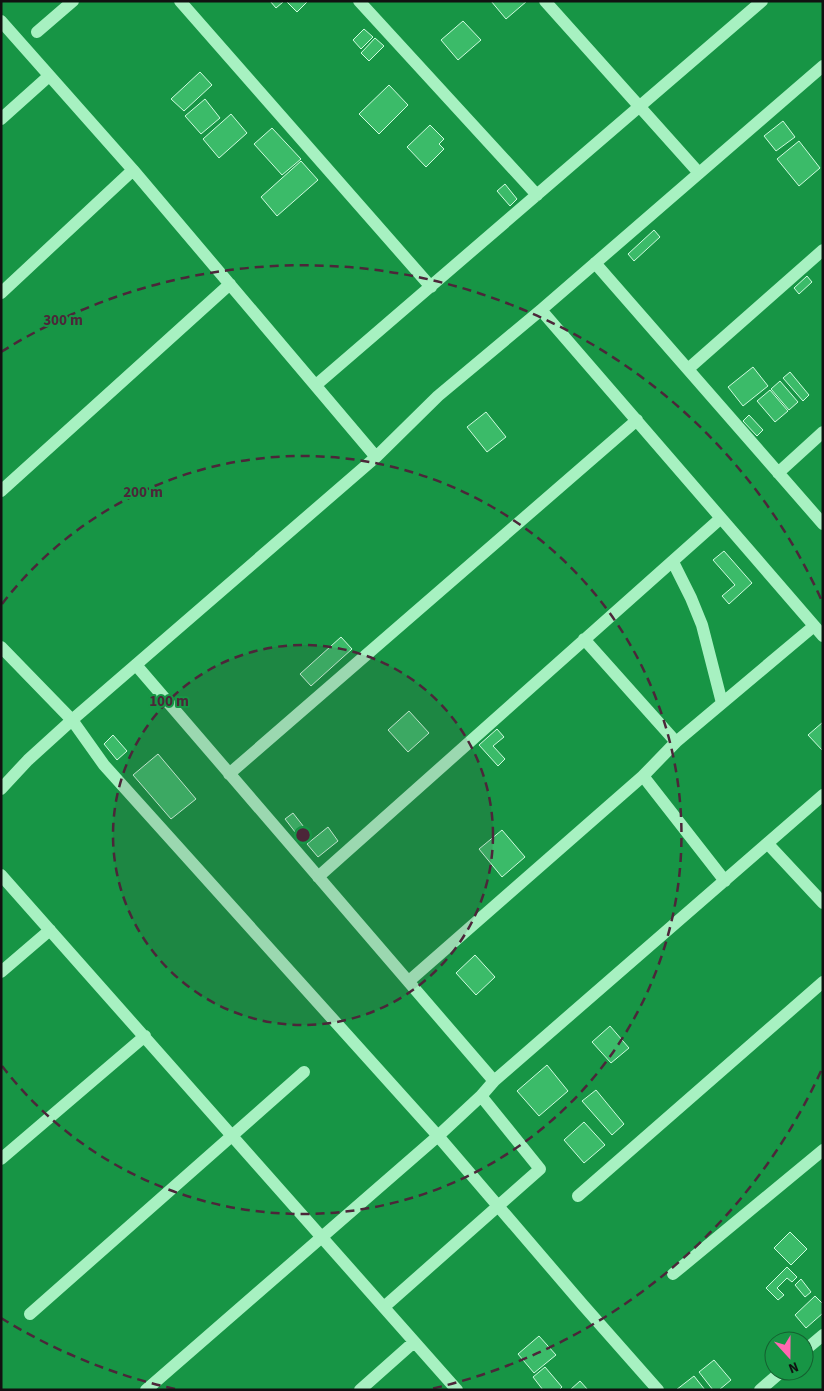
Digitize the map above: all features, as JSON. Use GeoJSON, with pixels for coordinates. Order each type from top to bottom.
{"type":"FeatureCollection","features":[{"type":"Feature","properties":{"kind":"street"},"geometry":{"type":"LineString","coordinates":[[38,32],[73,1]]}},
{"type":"Feature","properties":{"kind":"street"},"geometry":{"type":"LineString","coordinates":[[180,1],[431,287]]}},
{"type":"Feature","properties":{"kind":"street"},"geometry":{"type":"LineString","coordinates":[[359,1],[537,195]]}},
{"type":"Feature","properties":{"kind":"street"},"geometry":{"type":"LineString","coordinates":[[316,385],[762,1]]}},
{"type":"Feature","properties":{"kind":"street"},"geometry":{"type":"LineString","coordinates":[[550,3],[699,173]]}},
{"type":"Feature","properties":{"kind":"street"},"geometry":{"type":"LineString","coordinates":[[1,21],[133,170],[376,457]]}},
{"type":"Feature","properties":{"kind":"street"},"geometry":{"type":"LineString","coordinates":[[1,789],[28,760],[72,720],[376,457],[438,396],[541,310],[823,66]]}},
{"type":"Feature","properties":{"kind":"street"},"geometry":{"type":"LineString","coordinates":[[1,119],[49,76]]}},
{"type":"Feature","properties":{"kind":"street"},"geometry":{"type":"LineString","coordinates":[[1,293],[133,170]]}},
{"type":"Feature","properties":{"kind":"street"},"geometry":{"type":"LineString","coordinates":[[688,370],[823,250]]}},
{"type":"Feature","properties":{"kind":"street"},"geometry":{"type":"LineString","coordinates":[[595,263],[823,524]]}},
{"type":"Feature","properties":{"kind":"street"},"geometry":{"type":"LineString","coordinates":[[1,491],[230,284]]}},
{"type":"Feature","properties":{"kind":"street"},"geometry":{"type":"LineString","coordinates":[[541,310],[823,636]]}},
{"type":"Feature","properties":{"kind":"street"},"geometry":{"type":"LineString","coordinates":[[229,774],[637,420]]}},
{"type":"Feature","properties":{"kind":"street"},"geometry":{"type":"LineString","coordinates":[[778,473],[823,432]]}},
{"type":"Feature","properties":{"kind":"street"},"geometry":{"type":"LineString","coordinates":[[318,877],[721,518]]}},
{"type":"Feature","properties":{"kind":"street"},"geometry":{"type":"LineString","coordinates":[[673,562],[702,625],[722,703]]}},
{"type":"Feature","properties":{"kind":"street"},"geometry":{"type":"LineString","coordinates":[[409,981],[642,776],[676,742],[814,626]]}},
{"type":"Feature","properties":{"kind":"street"},"geometry":{"type":"LineString","coordinates":[[584,639],[676,742]]}},
{"type":"Feature","properties":{"kind":"street"},"geometry":{"type":"LineString","coordinates":[[1,647],[72,720],[104,765],[438,1136],[658,1390]]}},
{"type":"Feature","properties":{"kind":"street"},"geometry":{"type":"LineString","coordinates":[[136,665],[494,1081]]}},
{"type":"Feature","properties":{"kind":"street"},"geometry":{"type":"LineString","coordinates":[[642,776],[725,881]]}},
{"type":"Feature","properties":{"kind":"street"},"geometry":{"type":"LineString","coordinates":[[146,1390],[438,1136],[481,1096],[494,1081],[823,795]]}},
{"type":"Feature","properties":{"kind":"street"},"geometry":{"type":"LineString","coordinates":[[768,844],[823,903]]}},
{"type":"Feature","properties":{"kind":"street"},"geometry":{"type":"LineString","coordinates":[[1,875],[457,1390]]}},
{"type":"Feature","properties":{"kind":"street"},"geometry":{"type":"LineString","coordinates":[[1,972],[50,930]]}},
{"type":"Feature","properties":{"kind":"street"},"geometry":{"type":"LineString","coordinates":[[578,1196],[823,982]]}},
{"type":"Feature","properties":{"kind":"street"},"geometry":{"type":"LineString","coordinates":[[1,1159],[144,1036]]}},
{"type":"Feature","properties":{"kind":"street"},"geometry":{"type":"LineString","coordinates":[[30,1314],[304,1072]]}},
{"type":"Feature","properties":{"kind":"street"},"geometry":{"type":"LineString","coordinates":[[384,1307],[540,1169],[481,1096]]}},
{"type":"Feature","properties":{"kind":"street"},"geometry":{"type":"LineString","coordinates":[[672,1274],[823,1150]]}},
{"type":"Feature","properties":{"kind":"street"},"geometry":{"type":"LineString","coordinates":[[360,1390],[414,1342]]}},
{"type":"Feature","properties":{"kind":"street"},"geometry":{"type":"LineString","coordinates":[[760,1390],[770,1381]]}},
{"type":"Feature","properties":{"kind":"building"},"geometry":{"type":"Polygon","coordinates":[[[270,1],[283,1],[283,2],[276,8],[270,1]]]}},
{"type":"Feature","properties":{"kind":"building"},"geometry":{"type":"Polygon","coordinates":[[[286,1],[307,1],[307,2],[297,12],[286,1]]]}},
{"type":"Feature","properties":{"kind":"building"},"geometry":{"type":"Polygon","coordinates":[[[491,1],[527,1],[506,19],[491,1]]]}},
{"type":"Feature","properties":{"kind":"building"},"geometry":{"type":"Polygon","coordinates":[[[463,21],[481,40],[458,60],[441,40],[463,21]]]}},
{"type":"Feature","properties":{"kind":"building"},"geometry":{"type":"Polygon","coordinates":[[[364,29],[373,37],[361,49],[353,40],[364,29]]]}},
{"type":"Feature","properties":{"kind":"building"},"geometry":{"type":"Polygon","coordinates":[[[375,38],[384,46],[369,61],[361,53],[375,38]]]}},
{"type":"Feature","properties":{"kind":"building"},"geometry":{"type":"Polygon","coordinates":[[[200,72],[212,85],[184,111],[171,99],[200,72]]]}},
{"type":"Feature","properties":{"kind":"building"},"geometry":{"type":"Polygon","coordinates":[[[389,85],[408,105],[379,134],[359,114],[389,85]]]}},
{"type":"Feature","properties":{"kind":"building"},"geometry":{"type":"Polygon","coordinates":[[[205,99],[220,118],[201,134],[185,116],[205,99]]]}},
{"type":"Feature","properties":{"kind":"building"},"geometry":{"type":"Polygon","coordinates":[[[231,114],[247,133],[219,158],[203,139],[231,114]]]}},
{"type":"Feature","properties":{"kind":"building"},"geometry":{"type":"Polygon","coordinates":[[[783,121],[795,137],[776,151],[764,136],[783,121]]]}},
{"type":"Feature","properties":{"kind":"building"},"geometry":{"type":"Polygon","coordinates":[[[430,125],[444,139],[439,144],[444,149],[426,167],[407,147],[430,125]]]}},
{"type":"Feature","properties":{"kind":"building"},"geometry":{"type":"Polygon","coordinates":[[[272,128],[301,159],[282,175],[254,144],[272,128]]]}},
{"type":"Feature","properties":{"kind":"building"},"geometry":{"type":"Polygon","coordinates":[[[799,141],[820,168],[799,186],[777,159],[799,141]]]}},
{"type":"Feature","properties":{"kind":"building"},"geometry":{"type":"Polygon","coordinates":[[[301,161],[318,180],[277,216],[261,197],[301,161]]]}},
{"type":"Feature","properties":{"kind":"building"},"geometry":{"type":"Polygon","coordinates":[[[505,184],[517,199],[510,206],[497,191],[505,184]]]}},
{"type":"Feature","properties":{"kind":"building"},"geometry":{"type":"Polygon","coordinates":[[[654,230],[660,237],[634,261],[628,254],[654,230]]]}},
{"type":"Feature","properties":{"kind":"building"},"geometry":{"type":"Polygon","coordinates":[[[807,276],[812,282],[799,294],[794,288],[807,276]]]}},
{"type":"Feature","properties":{"kind":"building"},"geometry":{"type":"Polygon","coordinates":[[[753,367],[768,386],[743,406],[728,387],[753,367]]]}},
{"type":"Feature","properties":{"kind":"building"},"geometry":{"type":"Polygon","coordinates":[[[790,372],[809,395],[803,401],[783,378],[790,372]]]}},
{"type":"Feature","properties":{"kind":"building"},"geometry":{"type":"Polygon","coordinates":[[[780,381],[798,402],[789,410],[771,389],[780,381]]]}},
{"type":"Feature","properties":{"kind":"building"},"geometry":{"type":"Polygon","coordinates":[[[770,390],[788,411],[775,422],[757,401],[770,390]]]}},
{"type":"Feature","properties":{"kind":"building"},"geometry":{"type":"Polygon","coordinates":[[[486,412],[506,437],[487,452],[467,427],[486,412]]]}},
{"type":"Feature","properties":{"kind":"building"},"geometry":{"type":"Polygon","coordinates":[[[749,415],[763,430],[757,436],[743,421],[749,415]]]}},
{"type":"Feature","properties":{"kind":"building"},"geometry":{"type":"Polygon","coordinates":[[[724,551],[752,583],[729,604],[722,596],[735,585],[713,560],[724,551]]]}},
{"type":"Feature","properties":{"kind":"building"},"geometry":{"type":"Polygon","coordinates":[[[341,637],[352,649],[311,686],[300,674],[341,637]]]}},
{"type":"Feature","properties":{"kind":"building"},"geometry":{"type":"Polygon","coordinates":[[[409,711],[429,733],[408,752],[388,730],[409,711]]]}},
{"type":"Feature","properties":{"kind":"building"},"geometry":{"type":"Polygon","coordinates":[[[823,722],[823,751],[808,735],[823,722]]]}},
{"type":"Feature","properties":{"kind":"building"},"geometry":{"type":"Polygon","coordinates":[[[497,729],[504,737],[493,746],[505,759],[498,766],[479,745],[497,729]]]}},
{"type":"Feature","properties":{"kind":"building"},"geometry":{"type":"Polygon","coordinates":[[[113,735],[127,751],[117,760],[104,744],[113,735]]]}},
{"type":"Feature","properties":{"kind":"building"},"geometry":{"type":"Polygon","coordinates":[[[158,754],[196,799],[171,819],[133,775],[158,754]]]}},
{"type":"Feature","properties":{"kind":"building"},"geometry":{"type":"Polygon","coordinates":[[[293,813],[307,831],[299,837],[285,819],[293,813]]]}},
{"type":"Feature","properties":{"kind":"building"},"geometry":{"type":"Polygon","coordinates":[[[328,827],[338,841],[318,857],[307,844],[328,827]]]}},
{"type":"Feature","properties":{"kind":"building"},"geometry":{"type":"Polygon","coordinates":[[[502,830],[525,857],[502,877],[479,849],[502,830]]]}},
{"type":"Feature","properties":{"kind":"building"},"geometry":{"type":"Polygon","coordinates":[[[475,955],[495,977],[476,995],[456,973],[475,955]]]}},
{"type":"Feature","properties":{"kind":"building"},"geometry":{"type":"Polygon","coordinates":[[[610,1026],[629,1048],[611,1063],[592,1042],[610,1026]]]}},
{"type":"Feature","properties":{"kind":"building"},"geometry":{"type":"Polygon","coordinates":[[[547,1065],[568,1091],[539,1116],[517,1091],[547,1065]]]}},
{"type":"Feature","properties":{"kind":"building"},"geometry":{"type":"Polygon","coordinates":[[[596,1090],[624,1124],[612,1135],[582,1101],[596,1090]]]}},
{"type":"Feature","properties":{"kind":"building"},"geometry":{"type":"Polygon","coordinates":[[[584,1122],[605,1145],[584,1163],[564,1140],[584,1122]]]}},
{"type":"Feature","properties":{"kind":"building"},"geometry":{"type":"Polygon","coordinates":[[[790,1232],[807,1249],[791,1265],[774,1248],[790,1232]]]}},
{"type":"Feature","properties":{"kind":"building"},"geometry":{"type":"Polygon","coordinates":[[[787,1267],[797,1277],[792,1282],[787,1278],[777,1288],[784,1295],[778,1300],[766,1288],[787,1267]]]}},
{"type":"Feature","properties":{"kind":"building"},"geometry":{"type":"Polygon","coordinates":[[[801,1279],[811,1292],[805,1297],[795,1285],[801,1279]]]}},
{"type":"Feature","properties":{"kind":"building"},"geometry":{"type":"Polygon","coordinates":[[[815,1296],[823,1304],[823,1313],[806,1328],[795,1315],[815,1296]]]}},
{"type":"Feature","properties":{"kind":"building"},"geometry":{"type":"Polygon","coordinates":[[[539,1336],[556,1355],[534,1373],[518,1354],[539,1336]]]}},
{"type":"Feature","properties":{"kind":"building"},"geometry":{"type":"Polygon","coordinates":[[[714,1360],[731,1380],[719,1390],[713,1390],[699,1372],[714,1360]]]}},
{"type":"Feature","properties":{"kind":"building"},"geometry":{"type":"Polygon","coordinates":[[[545,1367],[562,1387],[559,1390],[543,1390],[533,1377],[545,1367]]]}},
{"type":"Feature","properties":{"kind":"building"},"geometry":{"type":"Polygon","coordinates":[[[694,1376],[705,1390],[676,1390],[694,1376]]]}},
{"type":"Feature","properties":{"kind":"building"},"geometry":{"type":"Polygon","coordinates":[[[580,1381],[588,1390],[570,1390],[580,1381]]]}}]}
